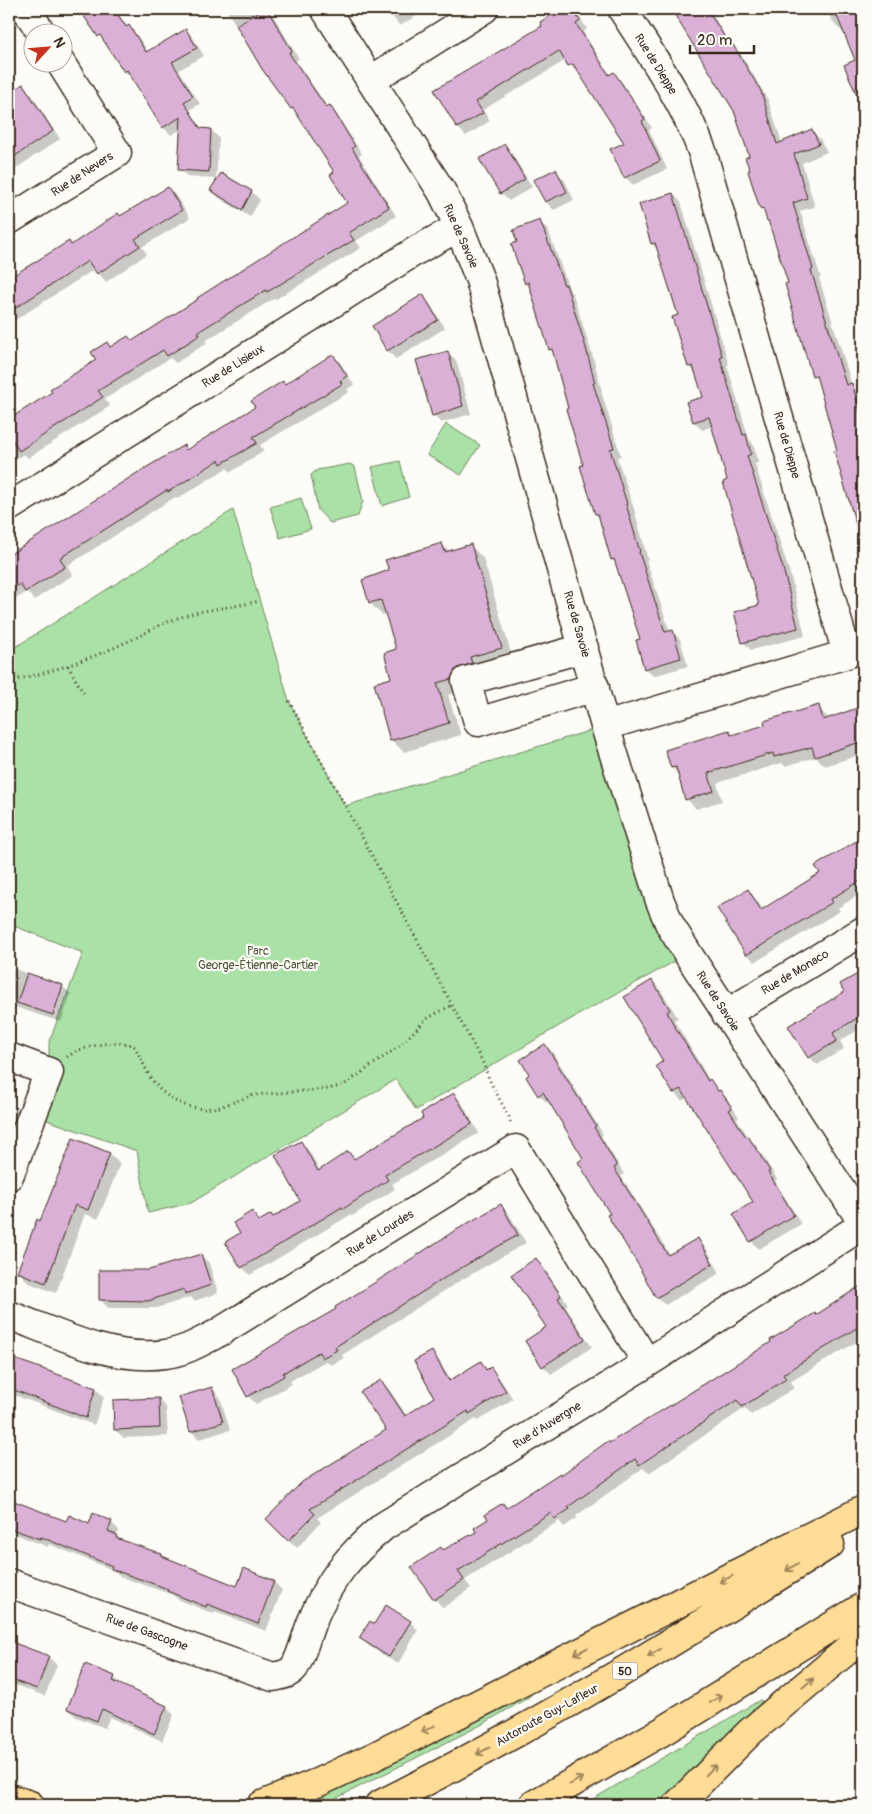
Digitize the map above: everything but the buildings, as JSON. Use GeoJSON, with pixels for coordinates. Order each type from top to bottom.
{"type":"FeatureCollection","features":[{"type":"Feature","properties":{"kind":"highway"},"geometry":{"type":"LineString","coordinates":[[262,1805],[293,1794],[365,1761],[863,1510]]}},
{"type":"Feature","properties":{"kind":"highway","name":"Autoroute Guy-Lafleur"},"geometry":{"type":"LineString","coordinates":[[379,1805],[501,1741],[611,1679],[863,1523]]}},
{"type":"Feature","properties":{"kind":"highway"},"geometry":{"type":"LineString","coordinates":[[533,1805],[663,1731],[863,1607]]}},
{"type":"Feature","properties":{"kind":"highway"},"geometry":{"type":"LineString","coordinates":[[677,1805],[750,1732],[863,1637]]}},
{"type":"Feature","properties":{"kind":"highway"},"geometry":{"type":"LineString","coordinates":[[9,1798],[30,1805]]}},
{"type":"Feature","properties":{"kind":"street"},"geometry":{"type":"LineString","coordinates":[[26,9],[34,22]]}},
{"type":"Feature","properties":{"kind":"street","name":"Rue de Savoie"},"geometry":{"type":"LineString","coordinates":[[325,9],[442,192],[459,227],[480,280],[605,726],[660,901],[670,925],[863,1224]]}},
{"type":"Feature","properties":{"kind":"street"},"geometry":{"type":"LineString","coordinates":[[371,80],[484,9]]}},
{"type":"Feature","properties":{"kind":"street","name":"Rue de Dieppe"},"geometry":{"type":"LineString","coordinates":[[605,726],[847,654],[702,151],[693,126],[681,102],[622,9]]}},
{"type":"Feature","properties":{"kind":"street","name":"Rue de Nevers"},"geometry":{"type":"LineString","coordinates":[[9,220],[117,153],[66,72]]}},
{"type":"Feature","properties":{"kind":"street","name":"Rue de Lisieux"},"geometry":{"type":"LineString","coordinates":[[9,507],[417,250],[459,227]]}},
{"type":"Feature","properties":{"kind":"street"},"geometry":{"type":"LineString","coordinates":[[584,648],[466,681],[478,722],[594,686]]}},
{"type":"Feature","properties":{"kind":"street","name":"Rue de Monaco"},"geometry":{"type":"LineString","coordinates":[[726,1014],[863,931]]}},
{"type":"Feature","properties":{"kind":"street"},"geometry":{"type":"LineString","coordinates":[[9,1057],[49,1072],[9,1176]]}},
{"type":"Feature","properties":{"kind":"street"},"geometry":{"type":"LineString","coordinates":[[516,1149],[647,1363]]}},
{"type":"Feature","properties":{"kind":"street","name":"Rue de Lourdes"},"geometry":{"type":"LineString","coordinates":[[9,1315],[91,1345],[119,1352],[142,1355],[164,1354],[184,1350],[218,1333],[516,1149]]}},
{"type":"Feature","properties":{"kind":"street","name":"Rue d'Auvergne"},"geometry":{"type":"LineString","coordinates":[[286,1674],[294,1667],[327,1587],[343,1564],[362,1544],[384,1526],[647,1363],[863,1224]]}},
{"type":"Feature","properties":{"kind":"street","name":"Rue de Gascogne"},"geometry":{"type":"LineString","coordinates":[[9,1583],[273,1677],[286,1674]]}},
{"type":"Feature","properties":{"kind":"path"},"geometry":{"type":"LineString","coordinates":[[9,681],[68,666],[129,641],[182,616],[260,601]]}},
{"type":"Feature","properties":{"kind":"path"},"geometry":{"type":"LineString","coordinates":[[68,666],[84,694]]}},
{"type":"Feature","properties":{"kind":"path"},"geometry":{"type":"LineString","coordinates":[[289,701],[483,1063],[490,1081],[509,1117],[516,1149]]}},
{"type":"Feature","properties":{"kind":"path"},"geometry":{"type":"LineString","coordinates":[[49,1072],[72,1053],[88,1047],[123,1042],[135,1047],[150,1077],[160,1090],[173,1100],[187,1106],[203,1109],[220,1107],[253,1095],[328,1089],[344,1085],[398,1047],[412,1031],[428,1018],[452,1005]]}},
{"type":"Feature","properties":{"kind":"green space"},"geometry":{"type":"Polygon","coordinates":[[[446,424],[480,445],[461,475],[427,455],[446,424]]]}},
{"type":"Feature","properties":{"kind":"green space"},"geometry":{"type":"Polygon","coordinates":[[[400,461],[409,497],[382,506],[372,467],[400,461]]]}},
{"type":"Feature","properties":{"kind":"green space"},"geometry":{"type":"Polygon","coordinates":[[[350,464],[355,467],[363,501],[358,516],[330,523],[318,510],[311,475],[317,470],[350,464]]]}},
{"type":"Feature","properties":{"kind":"green space"},"geometry":{"type":"Polygon","coordinates":[[[301,498],[311,529],[280,538],[270,507],[301,498]]]}},
{"type":"Feature","properties":{"kind":"green space","name":"Parc George-Étienne-Cartier"},"geometry":{"type":"Polygon","coordinates":[[[233,510],[289,701],[345,806],[605,726],[688,954],[571,1019],[416,1110],[396,1079],[191,1203],[148,1213],[137,1151],[32,1115],[49,1072],[49,1042],[83,953],[9,924],[9,651],[233,510]]]}},
{"type":"Feature","properties":{"kind":"green space"},"geometry":{"type":"Polygon","coordinates":[[[528,1693],[531,1695],[526,1699],[481,1725],[335,1799],[321,1805],[297,1805],[528,1693]]]}},
{"type":"Feature","properties":{"kind":"green space"},"geometry":{"type":"Polygon","coordinates":[[[760,1700],[762,1701],[760,1704],[660,1805],[583,1805],[760,1700]]]}}]}
